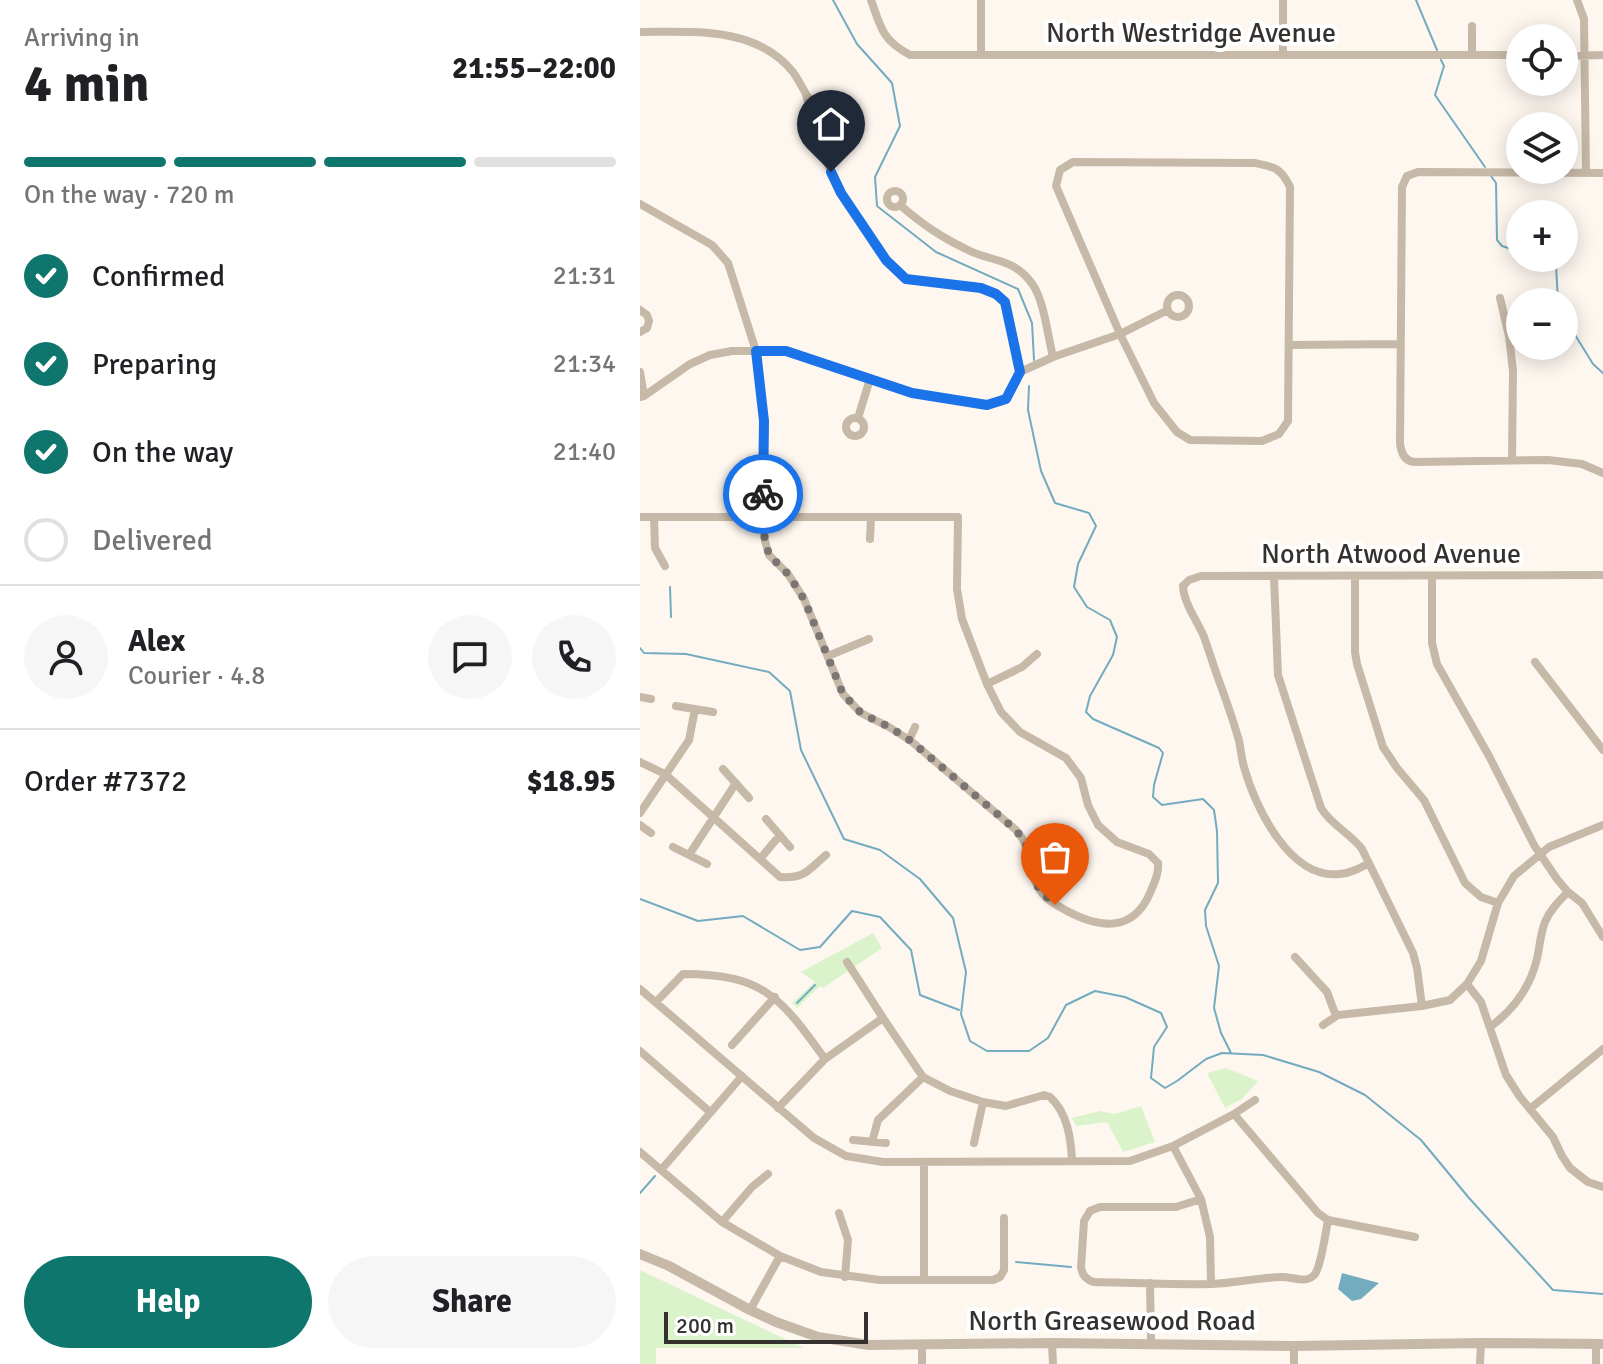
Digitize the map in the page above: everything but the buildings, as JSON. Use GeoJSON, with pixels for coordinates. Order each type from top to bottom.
{"type":"FeatureCollection","features":[{"type":"Feature","properties":{"kind":"street","name":"North Westridge Avenue"},"geometry":{"type":"LineString","coordinates":[[871,0],[883,34],[894,46],[910,55],[1506,55]]}},
{"type":"Feature","properties":{"kind":"street"},"geometry":{"type":"LineString","coordinates":[[981,0],[981,55]]}},
{"type":"Feature","properties":{"kind":"street"},"geometry":{"type":"LineString","coordinates":[[1283,0],[1283,54]]}},
{"type":"Feature","properties":{"kind":"street"},"geometry":{"type":"LineString","coordinates":[[1577,0],[1584,19],[1586,173]]}},
{"type":"Feature","properties":{"kind":"street"},"geometry":{"type":"LineString","coordinates":[[1472,26],[1472,55]]}},
{"type":"Feature","properties":{"kind":"street"},"geometry":{"type":"LineString","coordinates":[[640,32],[712,32],[753,42],[774,55],[793,72],[824,123],[824,153],[831,172],[841,193],[886,260],[906,279],[981,288],[996,294],[1005,302],[1020,372]]}},
{"type":"Feature","properties":{"kind":"street"},"geometry":{"type":"LineString","coordinates":[[1578,56],[1603,55]]}},
{"type":"Feature","properties":{"kind":"street"},"geometry":{"type":"LineString","coordinates":[[1073,162],[1255,163],[1273,167],[1283,174],[1290,187],[1290,345],[1288,421],[1279,434],[1262,441],[1190,440],[1177,432],[1154,403],[1120,334],[1056,186],[1060,170],[1073,162]]}},
{"type":"Feature","properties":{"kind":"street"},"geometry":{"type":"LineString","coordinates":[[1603,173],[1418,172],[1404,175],[1400,344],[1400,443],[1403,459],[1412,462],[1548,460],[1582,464],[1603,473]]}},
{"type":"Feature","properties":{"kind":"street"},"geometry":{"type":"LineString","coordinates":[[640,204],[712,245],[728,263],[756,351],[764,421],[763,518],[763,531],[769,555],[797,588],[843,694],[861,713],[909,740],[1016,830],[1026,844],[1031,871],[1040,891],[1055,905],[1080,918],[1108,925],[1123,922],[1137,914],[1146,902],[1161,862],[1117,842],[1098,825],[1088,805],[1081,778],[1066,758],[1020,732],[1001,712],[962,619],[957,589],[958,517],[871,518],[763,518],[640,517]]}},
{"type":"Feature","properties":{"kind":"street"},"geometry":{"type":"LineString","coordinates":[[900,205],[924,226],[972,252],[1000,259],[1033,284],[1042,305],[1053,357]]}},
{"type":"Feature","properties":{"kind":"street"},"geometry":{"type":"LineString","coordinates":[[1500,298],[1513,371],[1512,460]]}},
{"type":"Feature","properties":{"kind":"street"},"geometry":{"type":"LineString","coordinates":[[640,310],[649,321],[647,328],[640,332]]}},
{"type":"Feature","properties":{"kind":"street"},"geometry":{"type":"LineString","coordinates":[[640,372],[642,396],[690,364],[710,355],[732,351],[786,351],[912,393],[987,405],[1006,399],[1020,372],[1120,334],[1168,310]]}},
{"type":"Feature","properties":{"kind":"street"},"geometry":{"type":"LineString","coordinates":[[1290,345],[1400,344]]}},
{"type":"Feature","properties":{"kind":"street"},"geometry":{"type":"LineString","coordinates":[[858,418],[870,379]]}},
{"type":"Feature","properties":{"kind":"street"},"geometry":{"type":"LineString","coordinates":[[654,517],[655,548],[665,566]]}},
{"type":"Feature","properties":{"kind":"street"},"geometry":{"type":"LineString","coordinates":[[870,539],[871,518]]}},
{"type":"Feature","properties":{"kind":"street","name":"North Atwood Avenue"},"geometry":{"type":"LineString","coordinates":[[1183,586],[1201,576],[1603,575]]}},
{"type":"Feature","properties":{"kind":"street"},"geometry":{"type":"LineString","coordinates":[[1355,576],[1355,652],[1383,747],[1424,800],[1465,883],[1481,897],[1498,903]]}},
{"type":"Feature","properties":{"kind":"street"},"geometry":{"type":"LineString","coordinates":[[1432,576],[1432,643],[1437,664],[1540,853],[1557,879],[1582,903],[1603,937]]}},
{"type":"Feature","properties":{"kind":"street"},"geometry":{"type":"LineString","coordinates":[[1274,577],[1278,675],[1308,771],[1325,816],[1356,841],[1413,953],[1422,1006]]}},
{"type":"Feature","properties":{"kind":"street"},"geometry":{"type":"LineString","coordinates":[[1172,584],[1183,586],[1185,600],[1204,638],[1220,682],[1238,738],[1243,766],[1277,838],[1296,858],[1313,870],[1327,874],[1347,873],[1369,863]]}},
{"type":"Feature","properties":{"kind":"street"},"geometry":{"type":"LineString","coordinates":[[828,656],[869,639]]}},
{"type":"Feature","properties":{"kind":"street"},"geometry":{"type":"LineString","coordinates":[[987,684],[1022,667],[1037,654]]}},
{"type":"Feature","properties":{"kind":"street"},"geometry":{"type":"LineString","coordinates":[[1535,662],[1603,750]]}},
{"type":"Feature","properties":{"kind":"street"},"geometry":{"type":"LineString","coordinates":[[640,697],[651,699]]}},
{"type":"Feature","properties":{"kind":"street"},"geometry":{"type":"LineString","coordinates":[[676,706],[713,712]]}},
{"type":"Feature","properties":{"kind":"street"},"geometry":{"type":"LineString","coordinates":[[640,813],[689,740],[695,709]]}},
{"type":"Feature","properties":{"kind":"street"},"geometry":{"type":"LineString","coordinates":[[909,740],[915,727]]}},
{"type":"Feature","properties":{"kind":"street"},"geometry":{"type":"LineString","coordinates":[[640,762],[665,774],[780,877],[802,876],[826,855]]}},
{"type":"Feature","properties":{"kind":"street"},"geometry":{"type":"LineString","coordinates":[[723,769],[749,798]]}},
{"type":"Feature","properties":{"kind":"street"},"geometry":{"type":"LineString","coordinates":[[689,855],[736,783]]}},
{"type":"Feature","properties":{"kind":"street"},"geometry":{"type":"LineString","coordinates":[[766,819],[790,847]]}},
{"type":"Feature","properties":{"kind":"street"},"geometry":{"type":"LineString","coordinates":[[640,825],[651,833]]}},
{"type":"Feature","properties":{"kind":"street"},"geometry":{"type":"LineString","coordinates":[[1323,1025],[1336,1016],[1450,1000],[1467,984],[1481,961],[1498,903],[1514,876],[1540,853],[1603,825]]}},
{"type":"Feature","properties":{"kind":"street"},"geometry":{"type":"LineString","coordinates":[[760,859],[780,835]]}},
{"type":"Feature","properties":{"kind":"street"},"geometry":{"type":"LineString","coordinates":[[673,847],[707,864]]}},
{"type":"Feature","properties":{"kind":"street"},"geometry":{"type":"LineString","coordinates":[[1490,1027],[1516,1004],[1527,988],[1544,923],[1568,892]]}},
{"type":"Feature","properties":{"kind":"street"},"geometry":{"type":"LineString","coordinates":[[1295,957],[1327,992],[1336,1016]]}},
{"type":"Feature","properties":{"kind":"street"},"geometry":{"type":"LineString","coordinates":[[847,962],[923,1077],[950,1091],[1006,1106],[1052,1094],[1069,1132],[1072,1161]]}},
{"type":"Feature","properties":{"kind":"street"},"geometry":{"type":"LineString","coordinates":[[656,1002],[683,973],[715,975],[754,984],[775,997],[825,1059]]}},
{"type":"Feature","properties":{"kind":"street"},"geometry":{"type":"LineString","coordinates":[[1467,984],[1481,1002],[1506,1075],[1520,1097],[1553,1137],[1570,1168],[1588,1182],[1603,1187]]}},
{"type":"Feature","properties":{"kind":"street"},"geometry":{"type":"LineString","coordinates":[[640,989],[814,1138],[846,1156],[883,1162],[1130,1161],[1173,1146],[1255,1100]]}},
{"type":"Feature","properties":{"kind":"street"},"geometry":{"type":"LineString","coordinates":[[732,1045],[775,997]]}},
{"type":"Feature","properties":{"kind":"street"},"geometry":{"type":"LineString","coordinates":[[778,1108],[825,1059],[883,1018]]}},
{"type":"Feature","properties":{"kind":"street"},"geometry":{"type":"LineString","coordinates":[[1531,1108],[1603,1049]]}},
{"type":"Feature","properties":{"kind":"street"},"geometry":{"type":"LineString","coordinates":[[640,1051],[710,1112]]}},
{"type":"Feature","properties":{"kind":"street"},"geometry":{"type":"LineString","coordinates":[[661,1170],[742,1076]]}},
{"type":"Feature","properties":{"kind":"street"},"geometry":{"type":"LineString","coordinates":[[872,1142],[878,1120],[923,1077]]}},
{"type":"Feature","properties":{"kind":"street"},"geometry":{"type":"LineString","coordinates":[[974,1143],[983,1102]]}},
{"type":"Feature","properties":{"kind":"street"},"geometry":{"type":"LineString","coordinates":[[1234,1114],[1318,1213],[1328,1220],[1415,1237]]}},
{"type":"Feature","properties":{"kind":"street"},"geometry":{"type":"LineString","coordinates":[[853,1140],[886,1143]]}},
{"type":"Feature","properties":{"kind":"street"},"geometry":{"type":"LineString","coordinates":[[1173,1146],[1201,1199],[1210,1237],[1211,1284]]}},
{"type":"Feature","properties":{"kind":"street"},"geometry":{"type":"LineString","coordinates":[[640,1152],[722,1222],[780,1256],[821,1272],[845,1277],[989,1281],[1002,1278],[1005,1266],[1004,1218]]}},
{"type":"Feature","properties":{"kind":"street"},"geometry":{"type":"LineString","coordinates":[[924,1162],[924,1280]]}},
{"type":"Feature","properties":{"kind":"street"},"geometry":{"type":"LineString","coordinates":[[722,1222],[752,1187],[768,1174]]}},
{"type":"Feature","properties":{"kind":"street"},"geometry":{"type":"LineString","coordinates":[[1201,1199],[1176,1207],[1088,1209],[1084,1221],[1081,1267],[1084,1278],[1094,1282],[1211,1284],[1282,1276],[1303,1280],[1314,1278],[1328,1220]]}},
{"type":"Feature","properties":{"kind":"street"},"geometry":{"type":"LineString","coordinates":[[839,1213],[848,1240],[845,1277]]}},
{"type":"Feature","properties":{"kind":"street","name":"North Greasewood Road"},"geometry":{"type":"LineString","coordinates":[[640,1254],[682,1272],[776,1322],[818,1337],[869,1345],[1600,1344]]}},
{"type":"Feature","properties":{"kind":"street"},"geometry":{"type":"LineString","coordinates":[[750,1310],[780,1256]]}},
{"type":"Feature","properties":{"kind":"street"},"geometry":{"type":"LineString","coordinates":[[1150,1283],[1151,1344]]}},
{"type":"Feature","properties":{"kind":"street"},"geometry":{"type":"LineString","coordinates":[[1052,1343],[1053,1364]]}},
{"type":"Feature","properties":{"kind":"street"},"geometry":{"type":"LineString","coordinates":[[1480,1364],[1481,1343]]}},
{"type":"Feature","properties":{"kind":"street"},"geometry":{"type":"LineString","coordinates":[[1596,1364],[1600,1344]]}},
{"type":"Feature","properties":{"kind":"street"},"geometry":{"type":"LineString","coordinates":[[922,1346],[922,1364]]}},
{"type":"Feature","properties":{"kind":"street"},"geometry":{"type":"LineString","coordinates":[[1294,1346],[1294,1364]]}},
{"type":"Feature","properties":{"kind":"green space"},"geometry":{"type":"Polygon","coordinates":[[[873,933],[882,948],[823,988],[820,986],[797,1008],[792,1003],[815,982],[801,972],[873,933]]]}},
{"type":"Feature","properties":{"kind":"green space"},"geometry":{"type":"Polygon","coordinates":[[[1226,1068],[1258,1081],[1242,1099],[1225,1108],[1207,1073],[1226,1068]]]}},
{"type":"Feature","properties":{"kind":"green space"},"geometry":{"type":"Polygon","coordinates":[[[1141,1106],[1155,1142],[1123,1152],[1107,1122],[1076,1126],[1072,1118],[1100,1111],[1115,1114],[1141,1106]]]}},
{"type":"Feature","properties":{"kind":"green space"},"geometry":{"type":"Polygon","coordinates":[[[640,1270],[804,1348],[656,1348],[656,1364],[640,1364],[640,1270]]]}},
{"type":"Feature","properties":{"kind":"water"},"geometry":{"type":"Polygon","coordinates":[[[1342,1273],[1379,1283],[1361,1299],[1352,1301],[1338,1289],[1342,1273]]]}},
{"type":"Feature","properties":{"kind":"waterway"},"geometry":{"type":"LineString","coordinates":[[833,0],[857,44],[892,83],[900,126],[875,177],[877,206],[936,252],[1018,289],[1032,323],[1034,360]]}},
{"type":"Feature","properties":{"kind":"waterway"},"geometry":{"type":"LineString","coordinates":[[1416,0],[1437,50]]}},
{"type":"Feature","properties":{"kind":"waterway"},"geometry":{"type":"LineString","coordinates":[[1441,60],[1444,66],[1435,95],[1485,167]]}},
{"type":"Feature","properties":{"kind":"waterway"},"geometry":{"type":"LineString","coordinates":[[1491,176],[1496,183],[1497,240],[1506,247]]}},
{"type":"Feature","properties":{"kind":"waterway"},"geometry":{"type":"LineString","coordinates":[[1556,272],[1557,288]]}},
{"type":"Feature","properties":{"kind":"waterway"},"geometry":{"type":"LineString","coordinates":[[1578,340],[1593,364],[1603,373]]}},
{"type":"Feature","properties":{"kind":"waterway"},"geometry":{"type":"LineString","coordinates":[[1029,386],[1028,410],[1041,471],[1055,503],[1089,513],[1096,526],[1078,564],[1074,587],[1087,607],[1110,620],[1117,637],[1113,655],[1090,696],[1086,712],[1093,719],[1159,748],[1163,753],[1153,797],[1162,805],[1203,799],[1214,810],[1218,883],[1205,910],[1206,926],[1219,966],[1214,1008],[1231,1053]]}},
{"type":"Feature","properties":{"kind":"waterway"},"geometry":{"type":"LineString","coordinates":[[670,587],[671,617]]}},
{"type":"Feature","properties":{"kind":"waterway"},"geometry":{"type":"LineString","coordinates":[[640,648],[644,653],[686,654],[769,672],[790,691],[801,750],[844,839],[880,850],[920,879],[953,918],[966,972],[961,1014],[970,1041],[987,1051],[1029,1051],[1048,1038],[1066,1005],[1095,991],[1125,997],[1161,1013],[1167,1027],[1154,1047],[1151,1078],[1165,1088],[1206,1059],[1222,1053],[1263,1055],[1319,1072],[1365,1095],[1421,1140],[1553,1290],[1603,1294]]}},
{"type":"Feature","properties":{"kind":"waterway"},"geometry":{"type":"LineString","coordinates":[[640,899],[698,921],[743,916],[800,950],[820,947],[852,911],[880,917],[911,950],[920,995],[959,1010]]}},
{"type":"Feature","properties":{"kind":"waterway"},"geometry":{"type":"LineString","coordinates":[[797,1003],[815,985]]}},
{"type":"Feature","properties":{"kind":"waterway"},"geometry":{"type":"LineString","coordinates":[[640,1193],[655,1176]]}},
{"type":"Feature","properties":{"kind":"waterway"},"geometry":{"type":"LineString","coordinates":[[1016,1262],[1071,1267]]}},
{"type":"Feature","properties":{"kind":"way so far"},"geometry":{"type":"LineString","coordinates":[[763,494],[763,531],[769,555],[788,574],[804,599],[843,694],[861,713],[911,741],[1016,830],[1026,844],[1031,871],[1040,891],[1055,905]]}},
{"type":"Feature","properties":{"kind":"route"},"geometry":{"type":"LineString","coordinates":[[763,494],[764,421],[756,351],[786,351],[912,393],[987,405],[1006,399],[1020,372],[1005,302],[981,288],[906,279],[886,260],[841,193],[831,172]]}}]}
